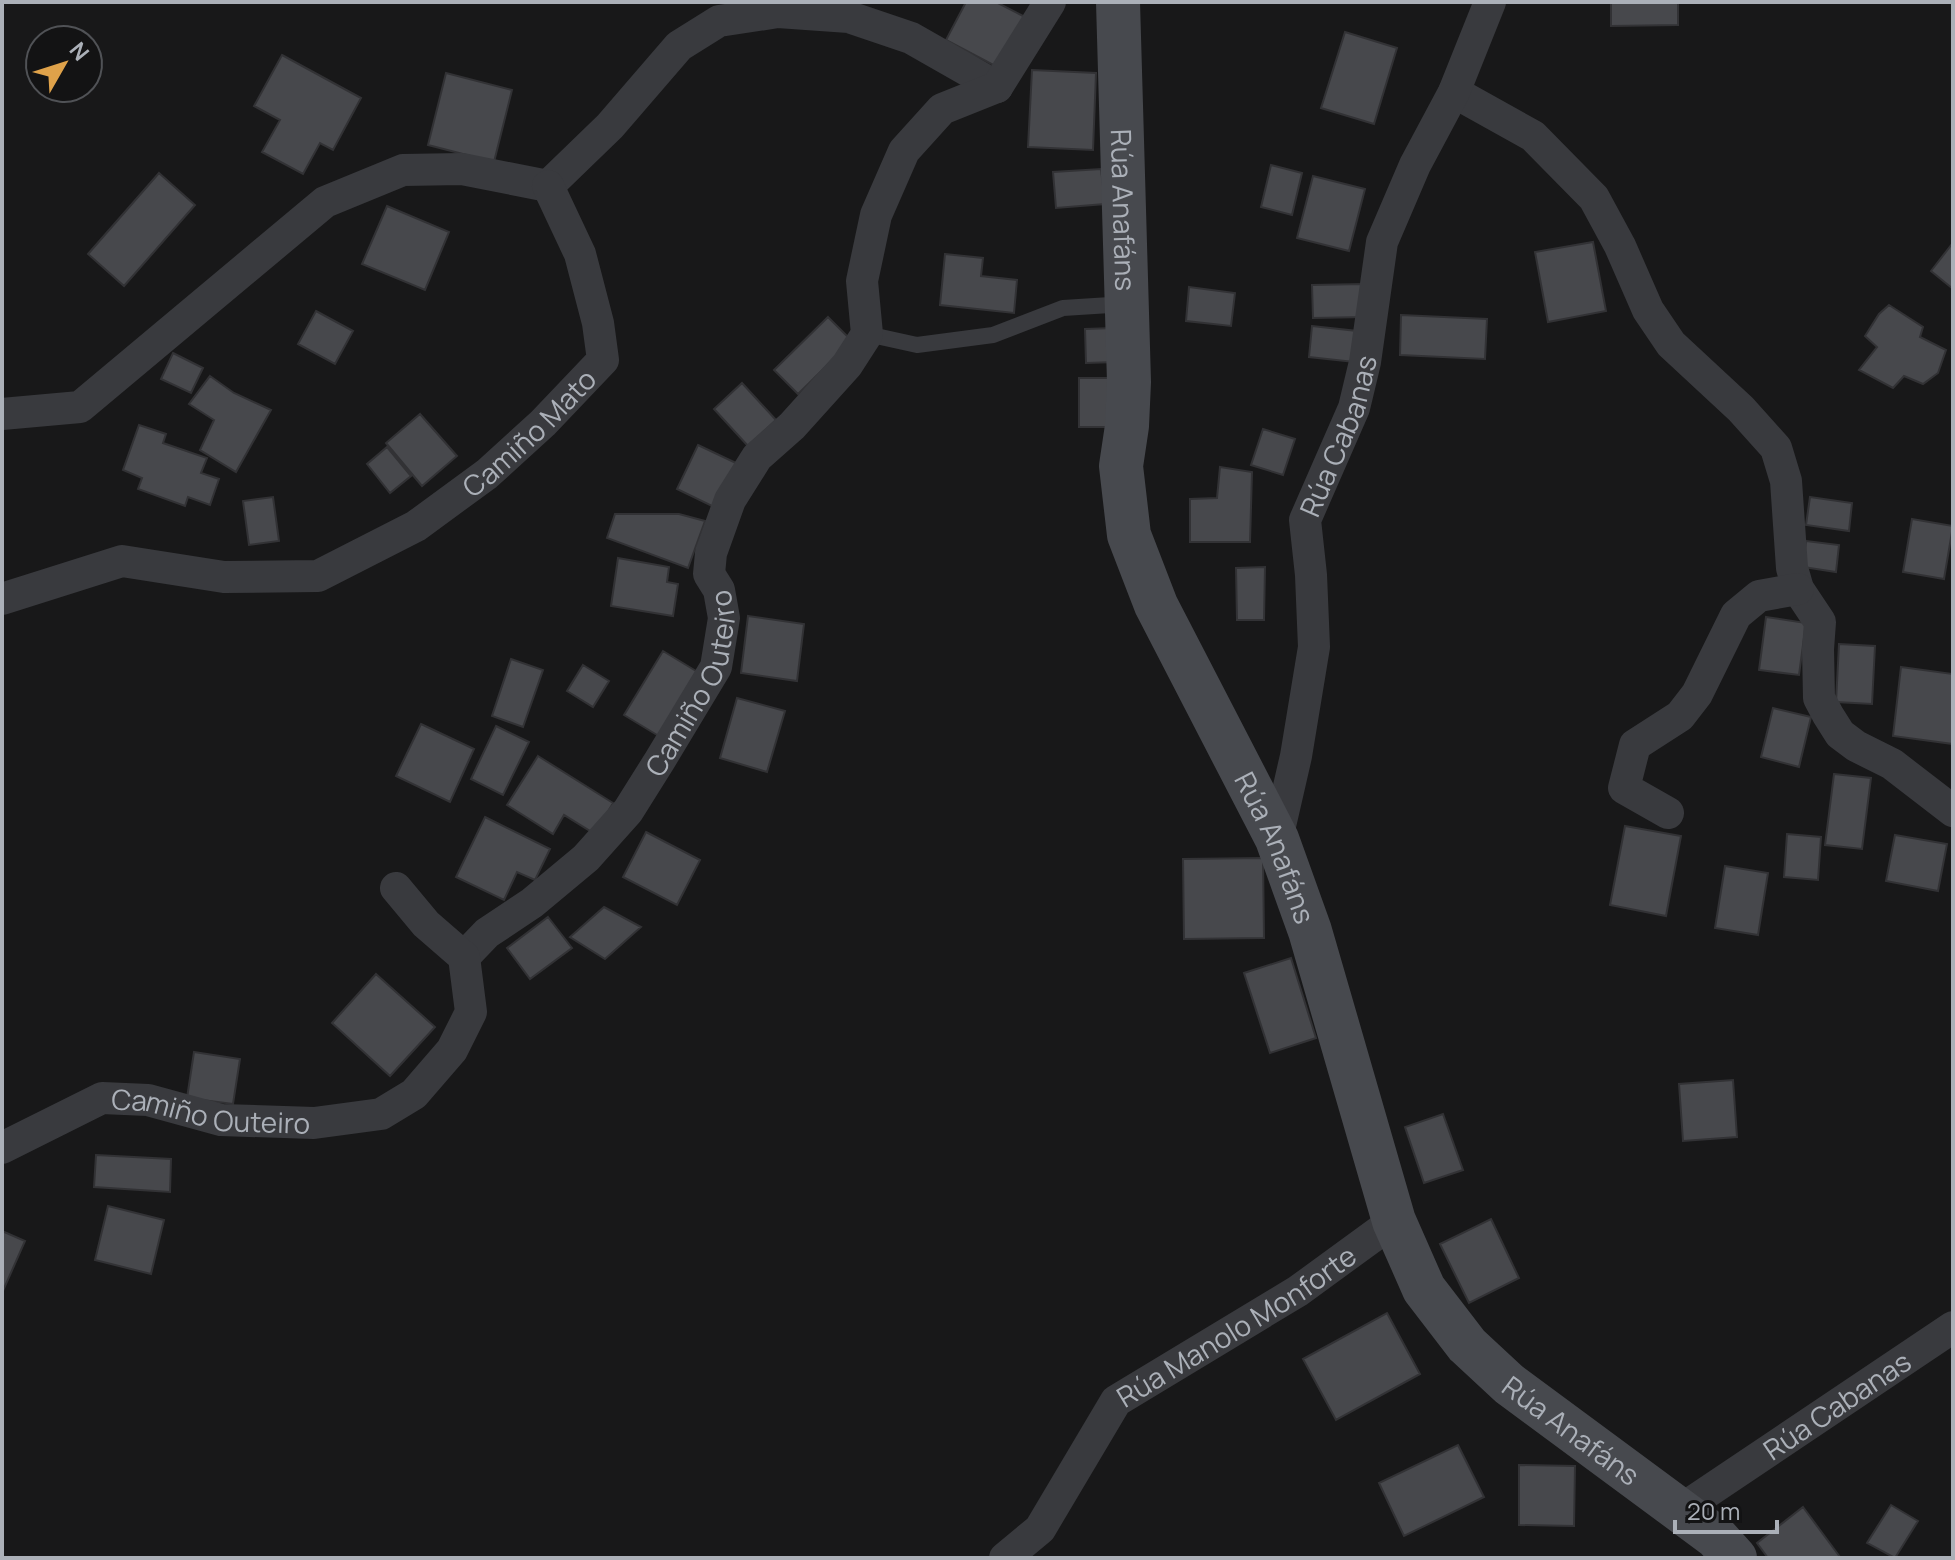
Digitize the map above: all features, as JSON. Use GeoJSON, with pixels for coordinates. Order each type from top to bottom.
{"type":"FeatureCollection","features":[{"type":"Feature","properties":{"kind":"street"},"geometry":{"type":"LineString","coordinates":[[867,334],[862,281],[876,215],[904,151],[942,109],[997,87],[1050,2]]}},
{"type":"Feature","properties":{"kind":"street","name":"Rúa Anafáns"},"geometry":{"type":"LineString","coordinates":[[1118,2],[1129,382],[1121,466],[1129,535],[1156,605],[1277,839],[1310,931],[1394,1221],[1424,1289],[1467,1345],[1509,1384],[1716,1537],[1735,1558]]}},
{"type":"Feature","properties":{"kind":"street","name":"Rúa Cabanas"},"geometry":{"type":"LineString","coordinates":[[1277,839],[1296,756],[1314,647],[1305,520],[1354,408],[1365,362],[1382,242],[1415,165],[1454,92],[1490,2]]}},
{"type":"Feature","properties":{"kind":"street"},"geometry":{"type":"LineString","coordinates":[[2,414],[80,407],[325,202],[403,170],[462,169],[548,186],[610,126],[679,46],[719,21],[778,12],[849,17],[911,38],[997,87]]}},
{"type":"Feature","properties":{"kind":"street"},"geometry":{"type":"LineString","coordinates":[[1454,92],[1533,136],[1594,198],[1620,246],[1648,310],[1671,344],[1741,409],[1776,448],[1786,481],[1792,568],[1798,589],[1820,622],[1819,698],[1840,734],[1892,764],[1953,811]]}},
{"type":"Feature","properties":{"kind":"street","name":"Camiño Mato"},"geometry":{"type":"LineString","coordinates":[[2,599],[122,561],[224,577],[318,576],[416,526],[487,474],[543,423],[603,360],[598,323],[580,254],[548,186]]}},
{"type":"Feature","properties":{"kind":"street","name":"Camiño Outeiro"},"geometry":{"type":"LineString","coordinates":[[2,1148],[102,1098],[148,1100],[221,1120],[314,1123],[381,1114],[414,1094],[452,1050],[471,1012],[464,957],[487,933],[532,903],[586,858],[628,811],[716,667],[724,618],[719,590],[709,574],[711,553],[730,500],[757,457],[792,426],[847,365],[867,334]]}},
{"type":"Feature","properties":{"kind":"street"},"geometry":{"type":"LineString","coordinates":[[1668,813],[1624,788],[1635,745],[1680,716],[1697,694],[1736,615],[1759,596],[1798,589]]}},
{"type":"Feature","properties":{"kind":"street"},"geometry":{"type":"LineString","coordinates":[[396,888],[426,924],[464,957]]}},
{"type":"Feature","properties":{"kind":"street","name":"Rúa Manolo Monforte"},"geometry":{"type":"LineString","coordinates":[[1005,1558],[1040,1529],[1116,1401],[1298,1291],[1394,1221]]}},
{"type":"Feature","properties":{"kind":"street","name":"Rúa Cabanas"},"geometry":{"type":"LineString","coordinates":[[1679,1511],[1953,1327]]}},
{"type":"Feature","properties":{"kind":"lane"},"geometry":{"type":"LineString","coordinates":[[867,334],[917,345],[993,335],[1063,308],[1127,304]]}},
{"type":"Feature","properties":{"kind":"building"},"geometry":{"type":"Polygon","coordinates":[[[966,2],[996,2],[1025,17],[999,68],[946,40],[966,2]]]}},
{"type":"Feature","properties":{"kind":"building"},"geometry":{"type":"Polygon","coordinates":[[[1611,2],[1678,2],[1678,25],[1611,26],[1611,2]]]}},
{"type":"Feature","properties":{"kind":"building"},"geometry":{"type":"Polygon","coordinates":[[[1345,32],[1397,48],[1374,124],[1321,108],[1345,32]]]}},
{"type":"Feature","properties":{"kind":"building"},"geometry":{"type":"Polygon","coordinates":[[[282,55],[361,98],[333,150],[320,143],[303,174],[262,152],[280,120],[254,106],[282,55]]]}},
{"type":"Feature","properties":{"kind":"building"},"geometry":{"type":"Polygon","coordinates":[[[1032,70],[1096,73],[1093,150],[1028,147],[1032,70]]]}},
{"type":"Feature","properties":{"kind":"building"},"geometry":{"type":"Polygon","coordinates":[[[446,73],[512,90],[494,162],[428,145],[446,73]]]}},
{"type":"Feature","properties":{"kind":"building"},"geometry":{"type":"Polygon","coordinates":[[[1271,165],[1302,173],[1292,215],[1261,207],[1271,165]]]}},
{"type":"Feature","properties":{"kind":"building"},"geometry":{"type":"Polygon","coordinates":[[[1101,169],[1105,204],[1056,208],[1053,172],[1101,169]]]}},
{"type":"Feature","properties":{"kind":"building"},"geometry":{"type":"Polygon","coordinates":[[[159,173],[195,205],[124,286],[88,254],[159,173]]]}},
{"type":"Feature","properties":{"kind":"building"},"geometry":{"type":"Polygon","coordinates":[[[1313,176],[1365,189],[1349,251],[1297,238],[1313,176]]]}},
{"type":"Feature","properties":{"kind":"building"},"geometry":{"type":"Polygon","coordinates":[[[387,206],[449,232],[425,290],[362,264],[387,206]]]}},
{"type":"Feature","properties":{"kind":"building"},"geometry":{"type":"Polygon","coordinates":[[[1593,242],[1606,311],[1548,322],[1535,252],[1593,242]]]}},
{"type":"Feature","properties":{"kind":"building"},"geometry":{"type":"Polygon","coordinates":[[[1953,245],[1953,289],[1931,271],[1953,245]]]}},
{"type":"Feature","properties":{"kind":"building"},"geometry":{"type":"Polygon","coordinates":[[[945,254],[983,258],[981,276],[1017,280],[1014,313],[940,305],[945,254]]]}},
{"type":"Feature","properties":{"kind":"building"},"geometry":{"type":"Polygon","coordinates":[[[1364,284],[1365,317],[1313,318],[1312,285],[1364,284]]]}},
{"type":"Feature","properties":{"kind":"building"},"geometry":{"type":"Polygon","coordinates":[[[1189,287],[1235,293],[1231,326],[1186,321],[1189,287]]]}},
{"type":"Feature","properties":{"kind":"building"},"geometry":{"type":"Polygon","coordinates":[[[1889,305],[1923,327],[1920,337],[1946,350],[1938,373],[1923,384],[1904,376],[1893,388],[1859,370],[1877,347],[1865,336],[1889,305]]]}},
{"type":"Feature","properties":{"kind":"building"},"geometry":{"type":"Polygon","coordinates":[[[316,311],[353,331],[335,364],[298,344],[316,311]]]}},
{"type":"Feature","properties":{"kind":"building"},"geometry":{"type":"Polygon","coordinates":[[[1401,315],[1487,319],[1485,359],[1400,355],[1401,315]]]}},
{"type":"Feature","properties":{"kind":"building"},"geometry":{"type":"Polygon","coordinates":[[[828,317],[852,341],[798,394],[774,370],[828,317]]]}},
{"type":"Feature","properties":{"kind":"building"},"geometry":{"type":"Polygon","coordinates":[[[1312,326],[1357,331],[1354,362],[1309,357],[1312,326]]]}},
{"type":"Feature","properties":{"kind":"building"},"geometry":{"type":"Polygon","coordinates":[[[1114,328],[1116,362],[1086,363],[1085,329],[1114,328]]]}},
{"type":"Feature","properties":{"kind":"building"},"geometry":{"type":"Polygon","coordinates":[[[173,353],[203,368],[191,393],[161,379],[173,353]]]}},
{"type":"Feature","properties":{"kind":"building"},"geometry":{"type":"Polygon","coordinates":[[[210,376],[234,393],[271,410],[236,472],[200,450],[214,420],[189,404],[210,376]]]}},
{"type":"Feature","properties":{"kind":"building"},"geometry":{"type":"Polygon","coordinates":[[[1079,378],[1110,378],[1110,427],[1079,427],[1079,378]]]}},
{"type":"Feature","properties":{"kind":"building"},"geometry":{"type":"Polygon","coordinates":[[[742,383],[776,420],[748,446],[714,409],[742,383]]]}},
{"type":"Feature","properties":{"kind":"building"},"geometry":{"type":"Polygon","coordinates":[[[420,414],[457,456],[422,486],[386,443],[420,414]]]}},
{"type":"Feature","properties":{"kind":"building"},"geometry":{"type":"Polygon","coordinates":[[[139,425],[166,434],[163,443],[207,458],[201,473],[219,479],[210,505],[188,497],[185,506],[138,489],[142,478],[123,470],[139,425]]]}},
{"type":"Feature","properties":{"kind":"building"},"geometry":{"type":"Polygon","coordinates":[[[1263,429],[1295,439],[1283,475],[1251,465],[1263,429]]]}},
{"type":"Feature","properties":{"kind":"building"},"geometry":{"type":"Polygon","coordinates":[[[698,445],[736,463],[714,507],[677,489],[698,445]]]}},
{"type":"Feature","properties":{"kind":"building"},"geometry":{"type":"Polygon","coordinates":[[[387,447],[411,476],[390,493],[367,464],[387,447]]]}},
{"type":"Feature","properties":{"kind":"building"},"geometry":{"type":"Polygon","coordinates":[[[1220,467],[1252,472],[1250,542],[1190,542],[1190,499],[1217,498],[1220,467]]]}},
{"type":"Feature","properties":{"kind":"building"},"geometry":{"type":"Polygon","coordinates":[[[273,497],[279,541],[249,545],[243,501],[273,497]]]}},
{"type":"Feature","properties":{"kind":"building"},"geometry":{"type":"Polygon","coordinates":[[[1810,497],[1852,503],[1849,531],[1806,525],[1810,497]]]}},
{"type":"Feature","properties":{"kind":"building"},"geometry":{"type":"Polygon","coordinates":[[[615,514],[679,514],[705,521],[688,568],[607,538],[615,514]]]}},
{"type":"Feature","properties":{"kind":"building"},"geometry":{"type":"Polygon","coordinates":[[[1912,519],[1953,526],[1944,579],[1903,572],[1912,519]]]}},
{"type":"Feature","properties":{"kind":"building"},"geometry":{"type":"Polygon","coordinates":[[[1806,541],[1839,545],[1836,572],[1803,567],[1806,541]]]}},
{"type":"Feature","properties":{"kind":"building"},"geometry":{"type":"Polygon","coordinates":[[[618,558],[669,567],[667,582],[678,584],[673,616],[611,606],[618,558]]]}},
{"type":"Feature","properties":{"kind":"building"},"geometry":{"type":"Polygon","coordinates":[[[1265,567],[1264,620],[1237,620],[1236,568],[1265,567]]]}},
{"type":"Feature","properties":{"kind":"building"},"geometry":{"type":"Polygon","coordinates":[[[748,616],[804,624],[797,681],[741,673],[748,616]]]}},
{"type":"Feature","properties":{"kind":"building"},"geometry":{"type":"Polygon","coordinates":[[[1766,617],[1806,623],[1799,675],[1759,670],[1766,617]]]}},
{"type":"Feature","properties":{"kind":"building"},"geometry":{"type":"Polygon","coordinates":[[[1839,644],[1875,646],[1872,704],[1836,702],[1839,644]]]}},
{"type":"Feature","properties":{"kind":"building"},"geometry":{"type":"Polygon","coordinates":[[[663,651],[701,674],[662,738],[624,715],[663,651]]]}},
{"type":"Feature","properties":{"kind":"building"},"geometry":{"type":"Polygon","coordinates":[[[511,659],[543,670],[523,727],[492,716],[511,659]]]}},
{"type":"Feature","properties":{"kind":"building"},"geometry":{"type":"Polygon","coordinates":[[[583,665],[609,681],[593,707],[567,691],[583,665]]]}},
{"type":"Feature","properties":{"kind":"building"},"geometry":{"type":"Polygon","coordinates":[[[1901,667],[1953,674],[1953,744],[1893,736],[1901,667]]]}},
{"type":"Feature","properties":{"kind":"building"},"geometry":{"type":"Polygon","coordinates":[[[737,698],[785,711],[767,772],[720,758],[737,698]]]}},
{"type":"Feature","properties":{"kind":"building"},"geometry":{"type":"Polygon","coordinates":[[[1773,708],[1811,717],[1799,767],[1761,757],[1773,708]]]}},
{"type":"Feature","properties":{"kind":"building"},"geometry":{"type":"Polygon","coordinates":[[[421,724],[474,749],[450,802],[396,776],[421,724]]]}},
{"type":"Feature","properties":{"kind":"building"},"geometry":{"type":"Polygon","coordinates":[[[496,726],[529,742],[503,795],[471,779],[496,726]]]}},
{"type":"Feature","properties":{"kind":"building"},"geometry":{"type":"Polygon","coordinates":[[[538,756],[613,803],[595,834],[564,815],[553,834],[507,805],[538,756]]]}},
{"type":"Feature","properties":{"kind":"building"},"geometry":{"type":"Polygon","coordinates":[[[1834,774],[1871,778],[1862,849],[1825,845],[1834,774]]]}},
{"type":"Feature","properties":{"kind":"building"},"geometry":{"type":"Polygon","coordinates":[[[485,817],[550,849],[535,880],[517,872],[504,900],[456,877],[485,817]]]}},
{"type":"Feature","properties":{"kind":"building"},"geometry":{"type":"Polygon","coordinates":[[[1625,826],[1681,836],[1666,916],[1610,905],[1625,826]]]}},
{"type":"Feature","properties":{"kind":"building"},"geometry":{"type":"Polygon","coordinates":[[[646,832],[700,860],[677,905],[623,877],[646,832]]]}},
{"type":"Feature","properties":{"kind":"building"},"geometry":{"type":"Polygon","coordinates":[[[1787,834],[1821,837],[1818,880],[1784,877],[1787,834]]]}},
{"type":"Feature","properties":{"kind":"building"},"geometry":{"type":"Polygon","coordinates":[[[1895,835],[1947,844],[1938,891],[1886,881],[1895,835]]]}},
{"type":"Feature","properties":{"kind":"building"},"geometry":{"type":"Polygon","coordinates":[[[1263,858],[1264,938],[1184,939],[1183,859],[1263,858]]]}},
{"type":"Feature","properties":{"kind":"building"},"geometry":{"type":"Polygon","coordinates":[[[1725,866],[1768,873],[1758,935],[1715,928],[1725,866]]]}},
{"type":"Feature","properties":{"kind":"building"},"geometry":{"type":"Polygon","coordinates":[[[604,907],[641,927],[605,959],[570,937],[604,907]]]}},
{"type":"Feature","properties":{"kind":"building"},"geometry":{"type":"Polygon","coordinates":[[[548,917],[572,948],[530,979],[507,948],[548,917]]]}},
{"type":"Feature","properties":{"kind":"building"},"geometry":{"type":"Polygon","coordinates":[[[1291,958],[1316,1038],[1270,1053],[1244,973],[1291,958]]]}},
{"type":"Feature","properties":{"kind":"building"},"geometry":{"type":"Polygon","coordinates":[[[376,974],[435,1027],[390,1076],[332,1023],[376,974]]]}},
{"type":"Feature","properties":{"kind":"building"},"geometry":{"type":"Polygon","coordinates":[[[194,1052],[240,1059],[233,1104],[187,1098],[194,1052]]]}},
{"type":"Feature","properties":{"kind":"building"},"geometry":{"type":"Polygon","coordinates":[[[1733,1080],[1737,1137],[1683,1141],[1679,1084],[1733,1080]]]}},
{"type":"Feature","properties":{"kind":"building"},"geometry":{"type":"Polygon","coordinates":[[[1443,1114],[1463,1170],[1424,1183],[1405,1127],[1443,1114]]]}},
{"type":"Feature","properties":{"kind":"building"},"geometry":{"type":"Polygon","coordinates":[[[96,1155],[171,1159],[170,1192],[94,1187],[96,1155]]]}},
{"type":"Feature","properties":{"kind":"building"},"geometry":{"type":"Polygon","coordinates":[[[108,1206],[164,1220],[151,1274],[95,1260],[108,1206]]]}},
{"type":"Feature","properties":{"kind":"building"},"geometry":{"type":"Polygon","coordinates":[[[1491,1219],[1519,1278],[1469,1303],[1440,1244],[1491,1219]]]}},
{"type":"Feature","properties":{"kind":"building"},"geometry":{"type":"Polygon","coordinates":[[[2,1231],[25,1241],[2,1293],[2,1231]]]}},
{"type":"Feature","properties":{"kind":"building"},"geometry":{"type":"Polygon","coordinates":[[[1387,1313],[1420,1374],[1336,1420],[1303,1359],[1387,1313]]]}},
{"type":"Feature","properties":{"kind":"building"},"geometry":{"type":"Polygon","coordinates":[[[1458,1445],[1484,1497],[1404,1536],[1379,1483],[1458,1445]]]}},
{"type":"Feature","properties":{"kind":"building"},"geometry":{"type":"Polygon","coordinates":[[[1519,1465],[1575,1466],[1574,1526],[1519,1525],[1519,1465]]]}},
{"type":"Feature","properties":{"kind":"building"},"geometry":{"type":"Polygon","coordinates":[[[1891,1505],[1918,1521],[1895,1558],[1867,1543],[1891,1505]]]}},
{"type":"Feature","properties":{"kind":"building"},"geometry":{"type":"Polygon","coordinates":[[[1803,1507],[1840,1558],[1768,1558],[1757,1543],[1803,1507]]]}}]}
